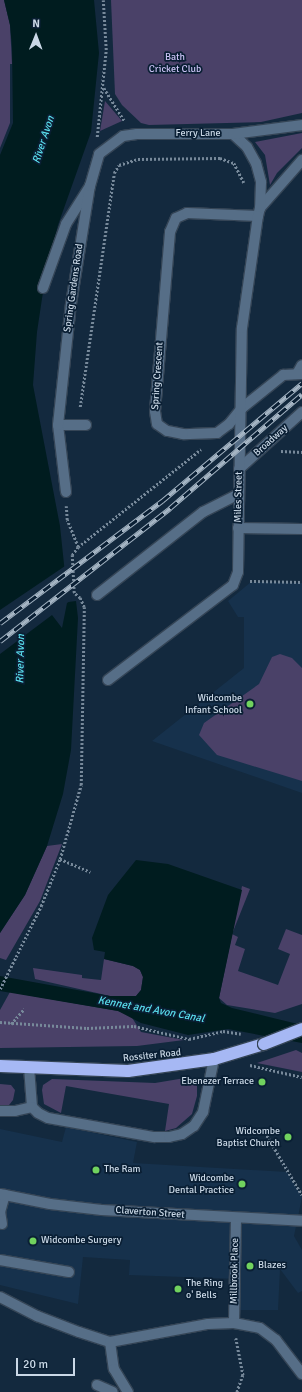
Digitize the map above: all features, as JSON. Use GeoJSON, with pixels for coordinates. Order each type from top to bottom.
{"type":"FeatureCollection","features":[{"type":"Feature","properties":{"kind":"highway","name":"Rossiter Road"},"geometry":{"type":"LineString","coordinates":[[0,1066],[128,1071],[214,1059],[264,1044],[302,1029]]}},
{"type":"Feature","properties":{"kind":"street","name":"Ferry Lane"},"geometry":{"type":"LineString","coordinates":[[99,154],[123,136],[137,134],[233,134],[302,125]]}},
{"type":"Feature","properties":{"kind":"street"},"geometry":{"type":"LineString","coordinates":[[233,134],[248,147],[256,163],[261,182],[259,212],[242,328],[242,408]]}},
{"type":"Feature","properties":{"kind":"street","name":"Spring Gardens Road"},"geometry":{"type":"LineString","coordinates":[[66,492],[58,425],[71,304],[90,186],[99,154]]}},
{"type":"Feature","properties":{"kind":"street"},"geometry":{"type":"LineString","coordinates":[[259,212],[302,160]]}},
{"type":"Feature","properties":{"kind":"street"},"geometry":{"type":"LineString","coordinates":[[43,288],[66,224],[90,186]]}},
{"type":"Feature","properties":{"kind":"street","name":"Spring Crescent"},"geometry":{"type":"LineString","coordinates":[[217,433],[183,434],[167,430],[157,424],[155,412],[170,232],[176,218],[187,213],[259,212]]}},
{"type":"Feature","properties":{"kind":"street"},"geometry":{"type":"LineString","coordinates":[[217,433],[229,424],[242,408],[283,375],[300,371]]}},
{"type":"Feature","properties":{"kind":"street","name":"Miles Street"},"geometry":{"type":"LineString","coordinates":[[234,583],[238,572],[239,469],[242,408]]}},
{"type":"Feature","properties":{"kind":"street","name":"Broadway"},"geometry":{"type":"LineString","coordinates":[[239,469],[302,412]]}},
{"type":"Feature","properties":{"kind":"street"},"geometry":{"type":"LineString","coordinates":[[58,425],[86,425]]}},
{"type":"Feature","properties":{"kind":"street"},"geometry":{"type":"LineString","coordinates":[[97,594],[203,512],[239,494]]}},
{"type":"Feature","properties":{"kind":"street"},"geometry":{"type":"LineString","coordinates":[[238,528],[302,529]]}},
{"type":"Feature","properties":{"kind":"street"},"geometry":{"type":"LineString","coordinates":[[108,680],[234,583]]}},
{"type":"Feature","properties":{"kind":"street"},"geometry":{"type":"LineString","coordinates":[[0,1111],[15,1111],[32,1107],[48,1118],[154,1137],[182,1134],[194,1126],[203,1112],[214,1059]]}},
{"type":"Feature","properties":{"kind":"street"},"geometry":{"type":"LineString","coordinates":[[29,1067],[32,1107]]}},
{"type":"Feature","properties":{"kind":"street"},"geometry":{"type":"LineString","coordinates":[[2,1195],[0,1212],[2,1224]]}},
{"type":"Feature","properties":{"kind":"street","name":"Claverton Street"},"geometry":{"type":"LineString","coordinates":[[2,1195],[50,1204],[102,1210],[302,1221]]}},
{"type":"Feature","properties":{"kind":"street","name":"Millbrook Place"},"geometry":{"type":"LineString","coordinates":[[234,1323],[236,1218]]}},
{"type":"Feature","properties":{"kind":"street"},"geometry":{"type":"LineString","coordinates":[[0,1260],[69,1272]]}},
{"type":"Feature","properties":{"kind":"street"},"geometry":{"type":"LineString","coordinates":[[0,1297],[37,1316],[78,1332],[110,1342],[208,1324],[234,1323],[260,1328],[276,1340],[302,1374]]}},
{"type":"Feature","properties":{"kind":"street"},"geometry":{"type":"LineString","coordinates":[[110,1342],[114,1369],[128,1392]]}},
{"type":"Feature","properties":{"kind":"street"},"geometry":{"type":"LineString","coordinates":[[97,1385],[113,1392]]}},
{"type":"Feature","properties":{"kind":"path"},"geometry":{"type":"LineString","coordinates":[[99,154],[95,145],[104,88],[106,50],[103,0]]}},
{"type":"Feature","properties":{"kind":"path"},"geometry":{"type":"LineString","coordinates":[[104,88],[121,117],[137,134]]}},
{"type":"Feature","properties":{"kind":"path"},"geometry":{"type":"LineString","coordinates":[[80,407],[114,173],[119,165],[138,159],[226,159],[234,163],[245,187]]}},
{"type":"Feature","properties":{"kind":"path"},"geometry":{"type":"LineString","coordinates":[[0,989],[10,971],[60,859],[81,785],[83,756],[84,606],[80,598],[74,593],[72,555],[78,547],[212,440],[217,433]]}},
{"type":"Feature","properties":{"kind":"path"},"geometry":{"type":"LineString","coordinates":[[66,492],[67,520],[78,547]]}},
{"type":"Feature","properties":{"kind":"path"},"geometry":{"type":"LineString","coordinates":[[234,583],[302,582]]}},
{"type":"Feature","properties":{"kind":"path"},"geometry":{"type":"LineString","coordinates":[[60,859],[90,872]]}},
{"type":"Feature","properties":{"kind":"path"},"geometry":{"type":"LineString","coordinates":[[11,1025],[24,1009]]}},
{"type":"Feature","properties":{"kind":"path"},"geometry":{"type":"LineString","coordinates":[[0,1022],[11,1025],[87,1028],[134,1026],[189,1039],[223,1031],[248,1035]]}},
{"type":"Feature","properties":{"kind":"path"},"geometry":{"type":"LineString","coordinates":[[257,1062],[250,1065],[302,1077]]}},
{"type":"Feature","properties":{"kind":"path"},"geometry":{"type":"LineString","coordinates":[[244,1129],[265,1132],[302,1195]]}},
{"type":"Feature","properties":{"kind":"path"},"geometry":{"type":"LineString","coordinates":[[234,1323],[243,1376],[237,1392]]}},
{"type":"Feature","properties":{"kind":"shaded area","name":"Widcombe Infant School"},"geometry":{"type":"Polygon","coordinates":[[[251,582],[302,583],[302,793],[152,741],[244,668],[244,617],[238,617],[228,601],[251,582]]]}},
{"type":"Feature","properties":{"kind":"shaded area"},"geometry":{"type":"Polygon","coordinates":[[[66,1127],[137,1142],[133,1163],[287,1172],[302,1197],[294,1236],[302,1250],[302,1291],[298,1293],[280,1269],[278,1310],[238,1310],[238,1279],[129,1275],[130,1260],[83,1257],[78,1304],[0,1285],[0,1129],[62,1142],[66,1127]]]}},
{"type":"Feature","properties":{"kind":"green space"},"geometry":{"type":"Polygon","coordinates":[[[0,0],[4,0],[10,25],[12,64],[10,64],[10,123],[0,148],[0,0]]]}},
{"type":"Feature","properties":{"kind":"green space","name":"Bath Cricket Club"},"geometry":{"type":"Polygon","coordinates":[[[111,0],[302,0],[302,113],[261,122],[149,125],[141,123],[122,105],[115,94],[111,0]]]}},
{"type":"Feature","properties":{"kind":"green space"},"geometry":{"type":"Polygon","coordinates":[[[105,101],[122,121],[100,131],[105,101]]]}},
{"type":"Feature","properties":{"kind":"green space"},"geometry":{"type":"Polygon","coordinates":[[[302,133],[302,148],[277,173],[270,185],[265,155],[255,142],[302,133]]]}},
{"type":"Feature","properties":{"kind":"green space"},"geometry":{"type":"Polygon","coordinates":[[[280,654],[292,658],[302,668],[302,781],[217,755],[199,735],[204,723],[259,684],[272,657],[280,654]]]}},
{"type":"Feature","properties":{"kind":"green space"},"geometry":{"type":"Polygon","coordinates":[[[62,844],[40,901],[6,960],[0,958],[0,933],[25,895],[47,846],[62,844]]]}},
{"type":"Feature","properties":{"kind":"green space"},"geometry":{"type":"Polygon","coordinates":[[[242,886],[250,889],[232,933],[242,886]]]}},
{"type":"Feature","properties":{"kind":"green space"},"geometry":{"type":"Polygon","coordinates":[[[286,929],[302,935],[302,1004],[275,1013],[227,1005],[219,998],[232,934],[238,937],[235,945],[245,949],[238,971],[278,985],[290,954],[278,949],[286,929]]]}},
{"type":"Feature","properties":{"kind":"green space"},"geometry":{"type":"Polygon","coordinates":[[[104,959],[133,966],[140,970],[143,977],[141,990],[136,996],[110,996],[35,979],[33,968],[82,975],[82,978],[101,980],[104,959]]]}},
{"type":"Feature","properties":{"kind":"green space"},"geometry":{"type":"Polygon","coordinates":[[[10,992],[118,1011],[131,1016],[141,1032],[184,1040],[137,1046],[0,1048],[0,1010],[10,992]]]}},
{"type":"Feature","properties":{"kind":"green space"},"geometry":{"type":"Polygon","coordinates":[[[296,1050],[302,1053],[302,1072],[257,1063],[296,1050]]]}},
{"type":"Feature","properties":{"kind":"green space"},"geometry":{"type":"Polygon","coordinates":[[[185,1078],[197,1086],[197,1096],[192,1114],[176,1128],[165,1131],[169,1104],[66,1086],[61,1113],[44,1104],[42,1090],[43,1085],[52,1079],[155,1083],[185,1078]]]}},
{"type":"Feature","properties":{"kind":"green space"},"geometry":{"type":"Polygon","coordinates":[[[0,1084],[11,1085],[15,1090],[13,1100],[9,1105],[0,1105],[0,1084]]]}},
{"type":"Feature","properties":{"kind":"water","name":"River Avon"},"geometry":{"type":"Polygon","coordinates":[[[4,0],[94,0],[99,53],[91,132],[58,225],[46,272],[37,332],[33,385],[60,526],[68,602],[76,601],[78,618],[71,750],[63,794],[47,846],[25,895],[0,933],[0,155],[13,123],[12,47],[10,25],[4,0]]]}},
{"type":"Feature","properties":{"kind":"water","name":"Kennet and Avon Canal"},"geometry":{"type":"Polygon","coordinates":[[[136,860],[168,864],[242,890],[219,998],[221,1003],[232,1008],[302,1025],[302,1043],[228,1029],[188,1035],[141,1023],[118,1011],[0,991],[0,976],[110,996],[136,996],[141,990],[143,977],[140,970],[133,966],[104,959],[105,952],[94,950],[92,938],[108,895],[136,860]]]}},
{"type":"Feature","properties":{"kind":"pier"},"geometry":{"type":"Polygon","coordinates":[[[68,564],[72,600],[67,603],[62,628],[52,615],[0,654],[0,610],[68,564]]]}},
{"type":"Feature","properties":{"kind":"railway"},"geometry":{"type":"LineString","coordinates":[[0,623],[162,501],[302,383]]}},
{"type":"Feature","properties":{"kind":"railway"},"geometry":{"type":"LineString","coordinates":[[0,641],[170,508],[302,394]]}},
{"type":"Feature","properties":{"kind":"place","name":"Widcombe Infant School"},"geometry":{"type":"Point","coordinates":[250,704]}},
{"type":"Feature","properties":{"kind":"place","name":"Ebenezer Terrace"},"geometry":{"type":"Point","coordinates":[262,1082]}},
{"type":"Feature","properties":{"kind":"place","name":"Widcombe Baptist Church"},"geometry":{"type":"Point","coordinates":[288,1137]}},
{"type":"Feature","properties":{"kind":"place","name":"The Ram"},"geometry":{"type":"Point","coordinates":[96,1170]}},
{"type":"Feature","properties":{"kind":"place","name":"Widcombe Dental Practice"},"geometry":{"type":"Point","coordinates":[242,1184]}},
{"type":"Feature","properties":{"kind":"place","name":"Widcombe Surgery"},"geometry":{"type":"Point","coordinates":[33,1241]}},
{"type":"Feature","properties":{"kind":"place","name":"Blazes"},"geometry":{"type":"Point","coordinates":[250,1266]}},
{"type":"Feature","properties":{"kind":"place","name":"The Ring o' Bells"},"geometry":{"type":"Point","coordinates":[178,1289]}}]}
